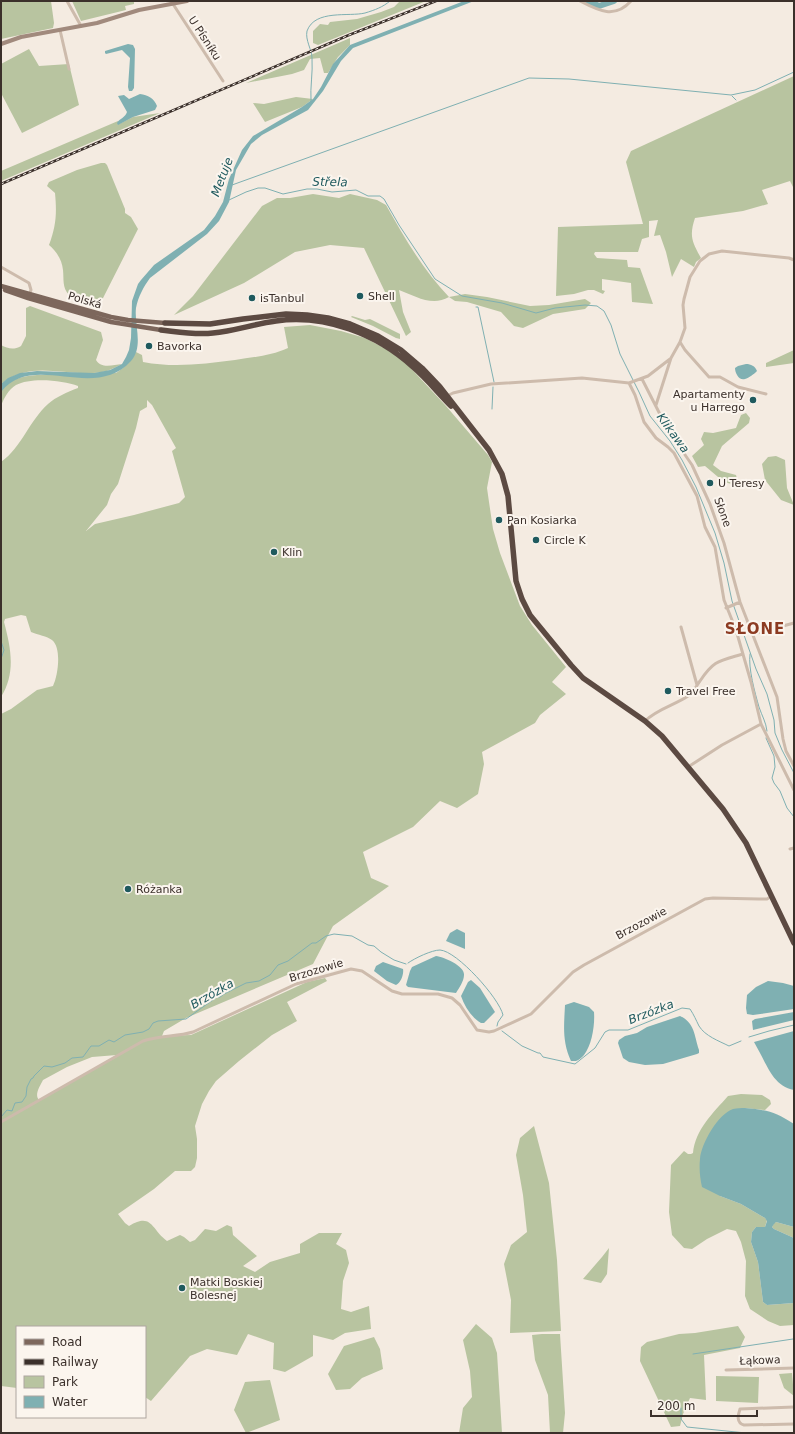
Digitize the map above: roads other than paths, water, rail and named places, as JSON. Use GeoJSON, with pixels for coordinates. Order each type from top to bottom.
{"type":"FeatureCollection","features":[{"type":"Feature","properties":{"kind":"highway"},"geometry":{"type":"LineString","coordinates":[[165,324],[210,324],[286,314],[307,315],[338,320],[371,332],[401,350],[425,371],[445,398]]}},
{"type":"Feature","properties":{"kind":"highway"},"geometry":{"type":"LineString","coordinates":[[161,330],[202,334],[266,322],[307,320],[332,324],[364,335],[392,350],[413,366],[445,398],[468,424],[489,450],[498,465],[504,479],[508,502],[516,581],[520,595],[528,611],[579,674],[599,690],[646,721],[662,736],[688,767],[736,827],[746,843],[792,934],[794,942]]}},
{"type":"Feature","properties":{"kind":"highway"},"geometry":{"type":"LineString","coordinates":[[183,332],[184,324]]}},
{"type":"Feature","properties":{"kind":"main road"},"geometry":{"type":"LineString","coordinates":[[1,44],[21,37],[81,26],[139,10],[187,1]]}},
{"type":"Feature","properties":{"kind":"main road","name":"Polská"},"geometry":{"type":"LineString","coordinates":[[1,287],[111,320],[161,330]]}},
{"type":"Feature","properties":{"kind":"main road","name":"Polská"},"geometry":{"type":"LineString","coordinates":[[111,320],[165,324]]}},
{"type":"Feature","properties":{"kind":"street"},"geometry":{"type":"LineString","coordinates":[[66,1],[81,26]]}},
{"type":"Feature","properties":{"kind":"street"},"geometry":{"type":"LineString","coordinates":[[580,1],[600,10],[609,12],[620,10],[632,1]]}},
{"type":"Feature","properties":{"kind":"street","name":"U Písníku"},"geometry":{"type":"LineString","coordinates":[[173,4],[223,81]]}},
{"type":"Feature","properties":{"kind":"street"},"geometry":{"type":"LineString","coordinates":[[60,30],[69,69]]}},
{"type":"Feature","properties":{"kind":"street"},"geometry":{"type":"LineString","coordinates":[[656,405],[671,358],[680,342],[685,328],[683,305],[690,277],[696,266],[705,257],[714,252],[727,251],[789,258],[794,260]]}},
{"type":"Feature","properties":{"kind":"street"},"geometry":{"type":"LineString","coordinates":[[1,267],[29,283],[31,290],[29,296]]}},
{"type":"Feature","properties":{"kind":"street"},"geometry":{"type":"LineString","coordinates":[[680,342],[685,350],[709,377],[720,377],[738,387],[766,394]]}},
{"type":"Feature","properties":{"kind":"street"},"geometry":{"type":"LineString","coordinates":[[445,398],[462,391],[499,384],[582,378],[631,383],[642,379],[671,358]]}},
{"type":"Feature","properties":{"kind":"street","name":"Słone"},"geometry":{"type":"LineString","coordinates":[[642,379],[668,430],[692,465],[707,496],[724,543],[740,602],[777,697],[783,739],[789,757],[794,766]]}},
{"type":"Feature","properties":{"kind":"street"},"geometry":{"type":"LineString","coordinates":[[631,383],[644,422],[656,438],[668,447],[674,454],[697,496],[707,532],[715,547],[728,607],[736,630],[761,724],[794,790]]}},
{"type":"Feature","properties":{"kind":"street"},"geometry":{"type":"LineString","coordinates":[[728,607],[740,602]]}},
{"type":"Feature","properties":{"kind":"street"},"geometry":{"type":"LineString","coordinates":[[753,634],[794,623]]}},
{"type":"Feature","properties":{"kind":"street"},"geometry":{"type":"LineString","coordinates":[[681,627],[697,685]]}},
{"type":"Feature","properties":{"kind":"street"},"geometry":{"type":"LineString","coordinates":[[646,721],[654,714],[693,692],[706,671],[716,661],[742,654]]}},
{"type":"Feature","properties":{"kind":"street"},"geometry":{"type":"LineString","coordinates":[[688,767],[722,744],[761,724]]}},
{"type":"Feature","properties":{"kind":"street","name":"Brzozowie"},"geometry":{"type":"LineString","coordinates":[[1,1122],[143,1042],[158,1037],[181,1035],[193,1032],[296,984],[344,970],[356,969],[362,971],[392,991],[402,994],[438,994],[448,996],[460,1005],[478,1030],[489,1032],[494,1031],[531,1014],[573,972],[584,964],[705,899],[767,899],[772,896]]}},
{"type":"Feature","properties":{"kind":"street","name":"Łąkowa"},"geometry":{"type":"LineString","coordinates":[[726,1370],[794,1368]]}},
{"type":"Feature","properties":{"kind":"street"},"geometry":{"type":"LineString","coordinates":[[794,1407],[740,1408],[738,1419],[739,1422],[744,1425],[794,1424]]}},
{"type":"Feature","properties":{"kind":"water"},"geometry":{"type":"Polygon","coordinates":[[[464,1],[474,1],[353,48],[341,61],[323,91],[308,110],[262,135],[251,144],[236,170],[229,202],[219,221],[207,234],[150,278],[143,288],[136,308],[138,335],[137,349],[131,361],[116,372],[100,377],[82,378],[46,375],[30,376],[14,381],[1,392],[1,384],[8,378],[20,373],[37,371],[94,373],[110,370],[122,364],[129,350],[131,338],[132,301],[138,284],[154,265],[204,230],[215,216],[223,202],[229,179],[242,150],[253,136],[313,99],[333,64],[350,45],[464,1]]]}},
{"type":"Feature","properties":{"kind":"water"},"geometry":{"type":"Polygon","coordinates":[[[128,44],[133,45],[135,49],[134,88],[132,91],[129,91],[128,87],[130,58],[122,50],[105,53],[105,51],[128,44]]]}},
{"type":"Feature","properties":{"kind":"water"},"geometry":{"type":"Polygon","coordinates":[[[140,94],[148,96],[156,103],[157,106],[155,110],[133,117],[118,125],[117,123],[125,116],[127,112],[118,96],[124,95],[129,99],[140,94]]]}},
{"type":"Feature","properties":{"kind":"water"},"geometry":{"type":"Polygon","coordinates":[[[750,364],[757,371],[748,378],[741,379],[739,378],[735,368],[750,364]]]}},
{"type":"Feature","properties":{"kind":"water"},"geometry":{"type":"Polygon","coordinates":[[[457,929],[465,933],[465,949],[446,941],[450,933],[457,929]]]}},
{"type":"Feature","properties":{"kind":"water"},"geometry":{"type":"Polygon","coordinates":[[[436,956],[453,962],[461,968],[464,975],[463,980],[456,993],[408,987],[406,985],[412,967],[436,956]]]}},
{"type":"Feature","properties":{"kind":"water"},"geometry":{"type":"Polygon","coordinates":[[[383,962],[403,969],[402,978],[398,984],[396,985],[387,981],[374,971],[376,966],[383,962]]]}},
{"type":"Feature","properties":{"kind":"water"},"geometry":{"type":"Polygon","coordinates":[[[471,980],[480,988],[495,1012],[484,1023],[477,1021],[471,1015],[461,996],[468,982],[471,980]]]}},
{"type":"Feature","properties":{"kind":"water"},"geometry":{"type":"Polygon","coordinates":[[[768,981],[794,986],[794,1009],[753,1015],[747,1014],[747,995],[756,987],[768,981]]]}},
{"type":"Feature","properties":{"kind":"water"},"geometry":{"type":"Polygon","coordinates":[[[574,1002],[589,1007],[594,1012],[594,1023],[591,1040],[587,1051],[578,1060],[571,1061],[565,1040],[565,1005],[574,1002]]]}},
{"type":"Feature","properties":{"kind":"water"},"geometry":{"type":"Polygon","coordinates":[[[794,1012],[794,1020],[753,1030],[752,1021],[755,1019],[794,1012]]]}},
{"type":"Feature","properties":{"kind":"water"},"geometry":{"type":"Polygon","coordinates":[[[680,1016],[689,1022],[695,1034],[699,1053],[663,1064],[645,1065],[629,1062],[623,1058],[618,1043],[619,1040],[625,1036],[637,1033],[647,1027],[680,1016]]]}},
{"type":"Feature","properties":{"kind":"water"},"geometry":{"type":"Polygon","coordinates":[[[794,1031],[794,1090],[787,1088],[777,1081],[766,1065],[754,1042],[794,1031]]]}},
{"type":"Feature","properties":{"kind":"water"},"geometry":{"type":"Polygon","coordinates":[[[745,1108],[771,1112],[794,1124],[794,1227],[776,1222],[772,1227],[794,1238],[794,1303],[767,1305],[763,1302],[758,1262],[751,1242],[752,1232],[756,1227],[765,1227],[767,1221],[765,1218],[741,1204],[702,1187],[700,1159],[703,1146],[711,1130],[727,1112],[733,1109],[745,1108]]]}},
{"type":"Feature","properties":{"kind":"waterway"},"geometry":{"type":"LineString","coordinates":[[311,101],[312,58],[307,34],[311,24],[317,19],[333,15],[365,13],[379,8],[390,1]]}},
{"type":"Feature","properties":{"kind":"waterway","name":"Metuje"},"geometry":{"type":"LineString","coordinates":[[588,1],[599,6],[614,1]]}},
{"type":"Feature","properties":{"kind":"waterway"},"geometry":{"type":"LineString","coordinates":[[232,185],[529,78],[569,79],[731,95],[755,90],[794,72]]}},
{"type":"Feature","properties":{"kind":"waterway"},"geometry":{"type":"LineString","coordinates":[[732,96],[736,100]]}},
{"type":"Feature","properties":{"kind":"waterway","name":"Klikawa"},"geometry":{"type":"LineString","coordinates":[[229,200],[258,188],[265,188],[283,194],[307,189],[332,192],[356,190],[368,196],[380,196],[384,199],[399,225],[435,279],[462,296],[502,303],[536,313],[555,308],[585,305],[597,306],[604,311],[611,325],[620,354],[650,416],[670,441],[682,460],[696,487],[715,533],[724,563],[732,601],[756,669],[767,694],[774,720],[775,733],[794,773]]}},
{"type":"Feature","properties":{"kind":"waterway"},"geometry":{"type":"LineString","coordinates":[[476,307],[478,307],[494,382]]}},
{"type":"Feature","properties":{"kind":"waterway"},"geometry":{"type":"LineString","coordinates":[[492,409],[493,387]]}},
{"type":"Feature","properties":{"kind":"waterway"},"geometry":{"type":"LineString","coordinates":[[1,641],[4,650],[1,659]]}},
{"type":"Feature","properties":{"kind":"waterway"},"geometry":{"type":"LineString","coordinates":[[750,654],[752,680],[767,731]]}},
{"type":"Feature","properties":{"kind":"waterway"},"geometry":{"type":"LineString","coordinates":[[766,738],[774,756],[775,767],[772,778],[780,791],[787,808],[794,817]]}},
{"type":"Feature","properties":{"kind":"waterway","name":"Brzózka"},"geometry":{"type":"LineString","coordinates":[[1,1117],[7,1110],[12,1111],[15,1103],[22,1102],[26,1096],[27,1087],[31,1079],[44,1066],[52,1067],[65,1063],[72,1058],[83,1057],[91,1046],[99,1046],[109,1040],[114,1042],[125,1035],[143,1032],[149,1029],[153,1023],[158,1021],[186,1019],[217,997],[220,997],[246,983],[259,981],[270,975],[278,965],[288,961],[312,943],[316,943],[326,936],[334,934],[352,936],[368,945],[374,946],[394,960],[406,964]]}},
{"type":"Feature","properties":{"kind":"waterway","name":"Brzózka"},"geometry":{"type":"LineString","coordinates":[[408,963],[433,951],[440,950],[447,952],[456,958],[486,987],[500,1007],[503,1015],[497,1026]]}},
{"type":"Feature","properties":{"kind":"waterway","name":"Brzózka"},"geometry":{"type":"LineString","coordinates":[[502,1031],[522,1046],[540,1053],[543,1057],[575,1064],[595,1048],[605,1032],[609,1030],[628,1030],[682,1008],[690,1009],[702,1030],[712,1038],[729,1046],[741,1041]]}},
{"type":"Feature","properties":{"kind":"waterway","name":"Brzózka"},"geometry":{"type":"LineString","coordinates":[[749,1037],[794,1025]]}},
{"type":"Feature","properties":{"kind":"waterway"},"geometry":{"type":"LineString","coordinates":[[693,1354],[793,1339]]}},
{"type":"Feature","properties":{"kind":"waterway"},"geometry":{"type":"LineString","coordinates":[[681,1408],[681,1419],[687,1427],[746,1433]]}},
{"type":"Feature","properties":{"kind":"railway"},"geometry":{"type":"LineString","coordinates":[[1,184],[349,35],[436,1]]}},
{"type":"Feature","properties":{"kind":"place","name":"Shell"},"geometry":{"type":"Point","coordinates":[360,296]}},
{"type":"Feature","properties":{"kind":"place","name":"isTanbul"},"geometry":{"type":"Point","coordinates":[252,298]}},
{"type":"Feature","properties":{"kind":"place","name":"Bavorka"},"geometry":{"type":"Point","coordinates":[149,346]}},
{"type":"Feature","properties":{"kind":"place","name":"Apartamenty u Harrego"},"geometry":{"type":"Point","coordinates":[753,400]}},
{"type":"Feature","properties":{"kind":"place","name":"U Teresy"},"geometry":{"type":"Point","coordinates":[710,483]}},
{"type":"Feature","properties":{"kind":"place","name":"Pan Kosiarka"},"geometry":{"type":"Point","coordinates":[499,520]}},
{"type":"Feature","properties":{"kind":"place","name":"Circle K"},"geometry":{"type":"Point","coordinates":[536,540]}},
{"type":"Feature","properties":{"kind":"place","name":"Klin"},"geometry":{"type":"Point","coordinates":[274,552]}},
{"type":"Feature","properties":{"kind":"place","name":"Travel Free"},"geometry":{"type":"Point","coordinates":[668,691]}},
{"type":"Feature","properties":{"kind":"place","name":"Różanka"},"geometry":{"type":"Point","coordinates":[128,889]}},
{"type":"Feature","properties":{"kind":"place","name":"Matki Boskiej Bolesnej"},"geometry":{"type":"Point","coordinates":[182,1288]}},
{"type":"Feature","properties":{"kind":"district","name":"SŁONE"},"geometry":{"type":"Point","coordinates":[755,629]}},
{"type":"Feature","properties":{"kind":"water label","name":"Střela"},"geometry":{"type":"Point","coordinates":[330,182]}}]}
